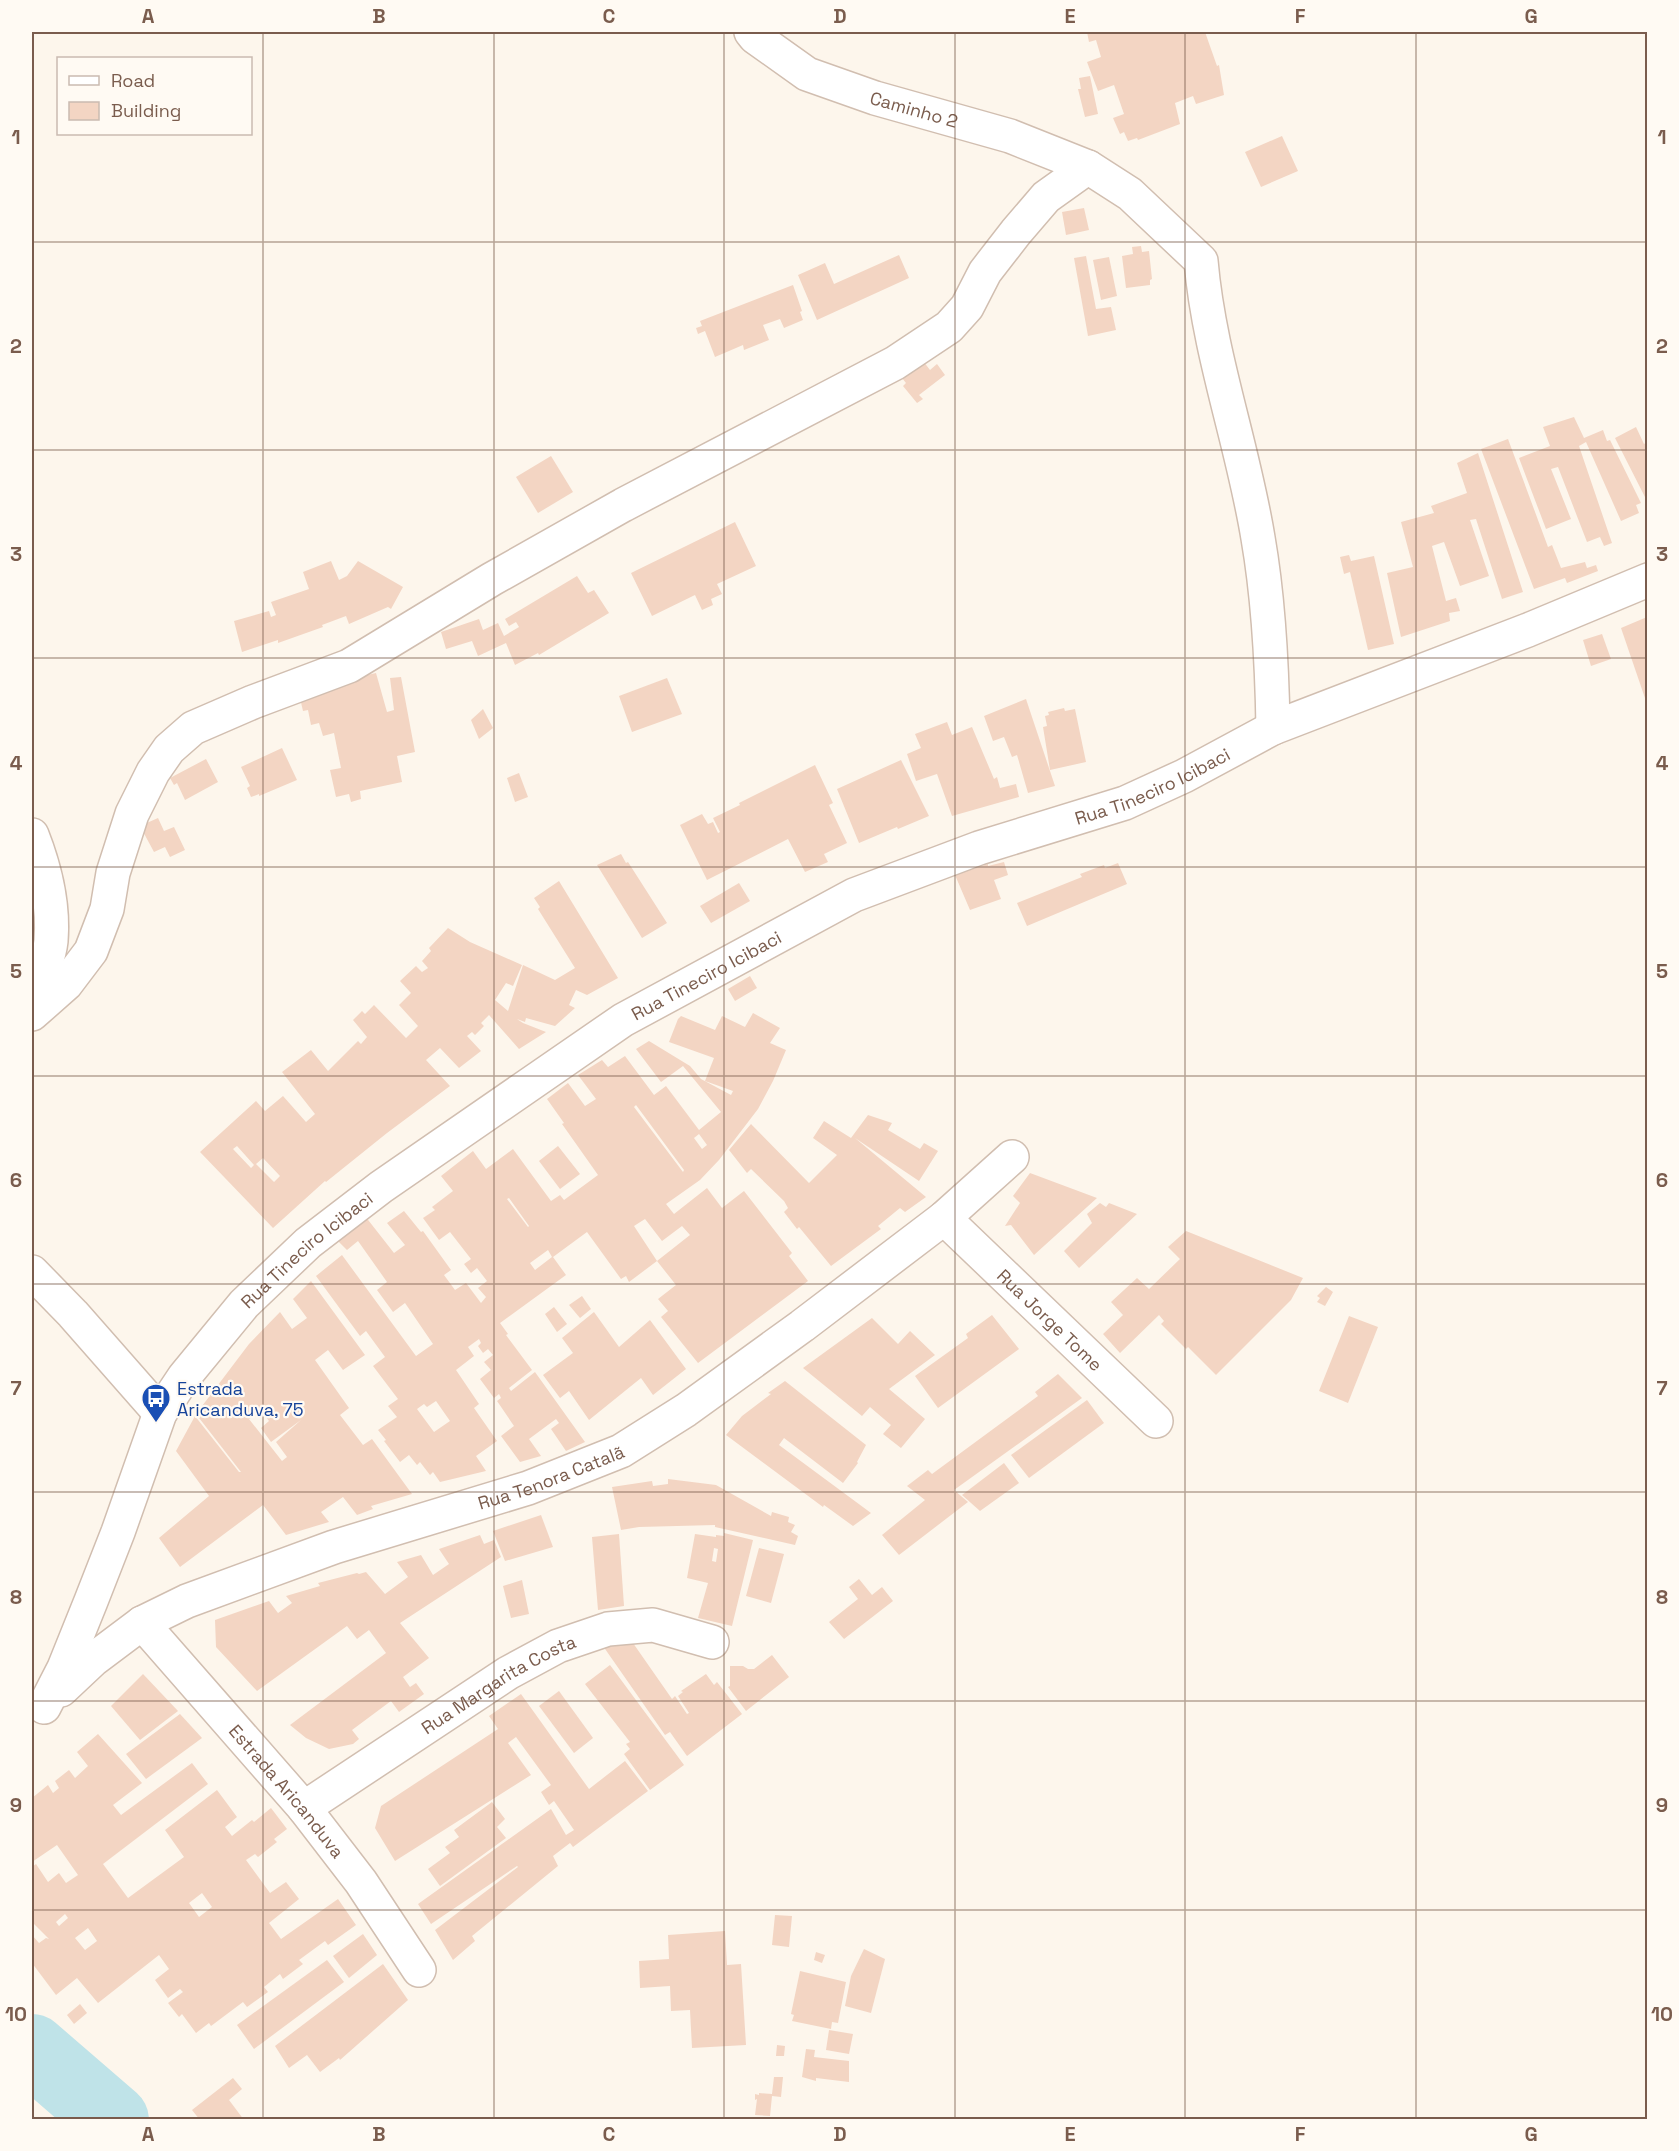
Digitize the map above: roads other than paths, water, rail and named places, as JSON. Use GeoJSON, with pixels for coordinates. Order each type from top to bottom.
{"type":"FeatureCollection","features":[{"type":"Feature","properties":{"kind":"street","name":"Caminho 2"},"geometry":{"type":"LineString","coordinates":[[751,32],[807,74],[875,98],[1010,136],[1088,167],[1130,194],[1201,261],[1204,297],[1211,332],[1258,537],[1271,641],[1273,728]]}},
{"type":"Feature","properties":{"kind":"street"},"geometry":{"type":"LineString","coordinates":[[32,1014],[66,984],[91,951],[107,909],[113,873],[132,814],[153,772],[169,749],[194,728],[253,702],[349,666],[492,579],[613,510],[895,363],[949,327],[967,307],[985,272],[1046,197],[1088,167]]}},
{"type":"Feature","properties":{"kind":"street","name":"Rua Tineciro Icibaci"},"geometry":{"type":"LineString","coordinates":[[38,1713],[64,1668],[106,1562],[160,1413],[184,1377],[244,1304],[308,1243],[381,1187],[623,1020],[854,895],[979,848],[1125,803],[1184,776],[1273,728],[1528,630],[1647,580]]}},
{"type":"Feature","properties":{"kind":"street"},"geometry":{"type":"LineString","coordinates":[[32,835],[40,855],[50,896],[51,942],[32,994]]}},
{"type":"Feature","properties":{"kind":"street","name":"Rua Tenora Catalã"},"geometry":{"type":"LineString","coordinates":[[38,1713],[94,1659],[142,1623],[187,1601],[334,1547],[528,1488],[621,1451],[686,1410],[802,1326],[944,1218],[1012,1157]]}},
{"type":"Feature","properties":{"kind":"street","name":"Rua Jorge Tome"},"geometry":{"type":"LineString","coordinates":[[944,1218],[1155,1421]]}},
{"type":"Feature","properties":{"kind":"street"},"geometry":{"type":"LineString","coordinates":[[32,1272],[73,1314],[160,1413]]}},
{"type":"Feature","properties":{"kind":"street","name":"Estrada Aricanduva"},"geometry":{"type":"LineString","coordinates":[[142,1623],[304,1808],[361,1882],[419,1970]]}},
{"type":"Feature","properties":{"kind":"street","name":"Rua Margarita Costa"},"geometry":{"type":"LineString","coordinates":[[304,1808],[508,1673],[558,1646],[608,1629],[653,1625],[712,1642]]}},
{"type":"Feature","properties":{"kind":"waterway"},"geometry":{"type":"LineString","coordinates":[[32,2050],[113,2120]]}},
{"type":"Feature","properties":{"kind":"place","name":"Estrada Aricanduva, 75"},"geometry":{"type":"Point","coordinates":[156,1424]}}]}
